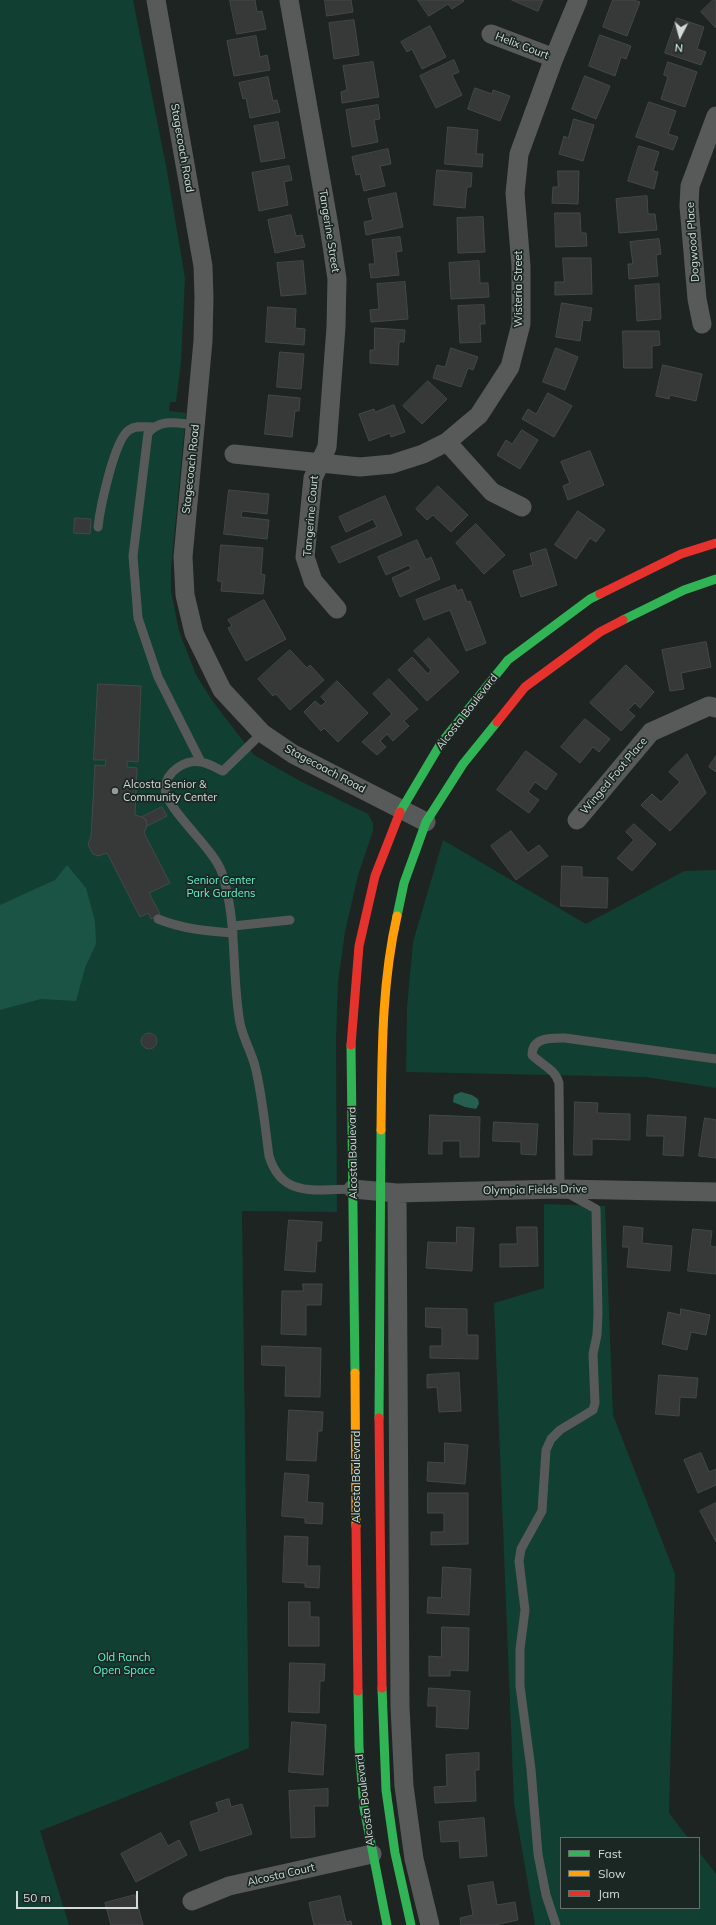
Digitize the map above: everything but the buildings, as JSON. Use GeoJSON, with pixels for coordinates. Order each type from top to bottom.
{"type":"FeatureCollection","features":[{"type":"Feature","properties":{"kind":"main road","name":"Alcosta Boulevard"},"geometry":{"type":"LineString","coordinates":[[387,1925],[364,1808],[359,1747],[352,1041],[359,946],[375,876],[402,808],[441,743],[508,660],[590,599],[681,554],[716,543]]}},
{"type":"Feature","properties":{"kind":"main road","name":"Alcosta Boulevard"},"geometry":{"type":"LineString","coordinates":[[411,1925],[395,1853],[386,1790],[381,1645],[379,1394],[388,1192],[382,1038],[390,947],[404,883],[426,822],[463,764],[525,687],[600,632],[684,590],[716,579]]}},
{"type":"Feature","properties":{"kind":"street","name":"Stagecoach Road"},"geometry":{"type":"LineString","coordinates":[[156,0],[203,266],[204,341],[183,557],[185,595],[194,633],[222,690],[262,733],[293,754],[402,808],[426,822]]}},
{"type":"Feature","properties":{"kind":"street","name":"Tangerine Street"},"geometry":{"type":"LineString","coordinates":[[289,0],[337,279],[336,327],[327,447],[319,462]]}},
{"type":"Feature","properties":{"kind":"street","name":"Wisteria Street"},"geometry":{"type":"LineString","coordinates":[[234,454],[360,467],[392,464],[423,454],[447,442],[479,415],[510,367],[521,324],[521,266],[515,193],[519,154],[554,58],[578,0]]}},
{"type":"Feature","properties":{"kind":"street","name":"Helix Court"},"geometry":{"type":"LineString","coordinates":[[491,34],[554,58]]}},
{"type":"Feature","properties":{"kind":"street","name":"Dogwood Place"},"geometry":{"type":"LineString","coordinates":[[702,324],[697,300],[689,206],[690,186],[716,116]]}},
{"type":"Feature","properties":{"kind":"street"},"geometry":{"type":"LineString","coordinates":[[447,442],[492,492],[522,507]]}},
{"type":"Feature","properties":{"kind":"street","name":"Tangerine Court"},"geometry":{"type":"LineString","coordinates":[[319,462],[313,478],[306,557],[313,581],[337,609]]}},
{"type":"Feature","properties":{"kind":"street","name":"Winged Foot Place"},"geometry":{"type":"LineString","coordinates":[[577,820],[651,732],[709,706],[716,708]]}},
{"type":"Feature","properties":{"kind":"street","name":"Olympia Fields Drive"},"geometry":{"type":"LineString","coordinates":[[353,1189],[388,1192],[560,1189],[716,1192]]}},
{"type":"Feature","properties":{"kind":"street","name":"Alcosta Boulevard"},"geometry":{"type":"LineString","coordinates":[[388,1192],[400,1707],[404,1786],[414,1859],[430,1925]]}},
{"type":"Feature","properties":{"kind":"street","name":"Alcosta Court"},"geometry":{"type":"LineString","coordinates":[[192,1901],[229,1886],[372,1854]]}},
{"type":"Feature","properties":{"kind":"lane"},"geometry":{"type":"LineString","coordinates":[[196,425],[161,423],[153,427],[148,433],[133,556],[138,618],[158,676],[201,762]]}},
{"type":"Feature","properties":{"kind":"lane"},"geometry":{"type":"LineString","coordinates":[[98,528],[113,462],[124,434],[130,429],[138,427],[153,427]]}},
{"type":"Feature","properties":{"kind":"lane"},"geometry":{"type":"LineString","coordinates":[[262,733],[223,771],[201,762],[182,766],[172,772],[167,780],[165,790],[176,812],[210,852],[221,870],[229,897],[233,929],[234,977],[240,1024],[255,1065],[269,1156],[273,1169],[282,1179],[292,1186],[302,1189],[353,1189]]}},
{"type":"Feature","properties":{"kind":"lane"},"geometry":{"type":"LineString","coordinates":[[158,919],[204,931],[233,929],[290,920]]}},
{"type":"Feature","properties":{"kind":"lane"},"geometry":{"type":"LineString","coordinates":[[556,1925],[546,1896],[538,1854],[531,1769],[520,1686],[520,1649],[526,1610],[519,1561],[521,1549],[542,1511],[546,1450],[551,1439],[560,1430],[593,1410],[595,1403],[593,1354],[597,1335],[598,1314],[596,1209],[560,1189],[559,1083],[556,1074],[532,1055],[532,1049],[539,1041],[549,1038],[565,1038],[716,1059]]}},
{"type":"Feature","properties":{"kind":"green space","name":"Old Ranch Open Space"},"geometry":{"type":"Polygon","coordinates":[[[0,0],[133,0],[167,171],[185,278],[181,362],[176,402],[170,402],[169,411],[186,413],[171,569],[171,591],[179,631],[196,675],[214,703],[254,755],[300,781],[368,814],[373,823],[373,831],[358,875],[345,932],[338,982],[336,1040],[337,1212],[242,1211],[249,1748],[40,1831],[69,1925],[0,1925],[0,0]]]}},
{"type":"Feature","properties":{"kind":"green space"},"geometry":{"type":"Polygon","coordinates":[[[443,840],[586,924],[684,871],[716,870],[716,1088],[646,1077],[406,1072],[407,1007],[413,942],[443,840]]]}},
{"type":"Feature","properties":{"kind":"green space"},"geometry":{"type":"Polygon","coordinates":[[[544,1204],[605,1206],[613,1415],[675,1574],[669,1813],[687,1837],[560,1837],[560,1909],[700,1909],[700,1853],[716,1874],[716,1925],[535,1925],[514,1803],[494,1303],[544,1288],[544,1204]]]}},
{"type":"Feature","properties":{"kind":"shaded area"},"geometry":{"type":"Polygon","coordinates":[[[67,865],[86,888],[95,921],[96,944],[85,968],[76,1001],[41,999],[0,1010],[0,905],[55,880],[67,865]]]}},
{"type":"Feature","properties":{"kind":"shaded area"},"geometry":{"type":"Polygon","coordinates":[[[461,1092],[472,1095],[478,1099],[479,1104],[476,1109],[465,1107],[453,1102],[454,1095],[461,1092]]]}},
{"type":"Feature","properties":{"kind":"traffic: fast"},"geometry":{"type":"LineString","coordinates":[[623,620],[684,590],[716,579]]}},
{"type":"Feature","properties":{"kind":"traffic: fast"},"geometry":{"type":"LineString","coordinates":[[400,812],[441,743],[508,660],[590,599],[600,594]]}},
{"type":"Feature","properties":{"kind":"traffic: fast"},"geometry":{"type":"LineString","coordinates":[[397,916],[404,883],[426,822],[463,764],[497,722]]}},
{"type":"Feature","properties":{"kind":"traffic: fast"},"geometry":{"type":"LineString","coordinates":[[351,1045],[355,1373]]}},
{"type":"Feature","properties":{"kind":"traffic: fast"},"geometry":{"type":"LineString","coordinates":[[379,1418],[381,1130]]}},
{"type":"Feature","properties":{"kind":"traffic: fast"},"geometry":{"type":"LineString","coordinates":[[382,1688],[386,1790],[395,1853],[411,1925]]}},
{"type":"Feature","properties":{"kind":"traffic: fast"},"geometry":{"type":"LineString","coordinates":[[358,1691],[359,1747],[364,1808],[387,1925]]}},
{"type":"Feature","properties":{"kind":"traffic: slow"},"geometry":{"type":"LineString","coordinates":[[381,1130],[382,1050],[385,996],[397,916]]}},
{"type":"Feature","properties":{"kind":"traffic: slow"},"geometry":{"type":"LineString","coordinates":[[355,1373],[356,1526]]}},
{"type":"Feature","properties":{"kind":"traffic: jam"},"geometry":{"type":"LineString","coordinates":[[600,594],[681,554],[716,543]]}},
{"type":"Feature","properties":{"kind":"traffic: jam"},"geometry":{"type":"LineString","coordinates":[[497,722],[525,687],[600,632],[623,620]]}},
{"type":"Feature","properties":{"kind":"traffic: jam"},"geometry":{"type":"LineString","coordinates":[[351,1045],[359,946],[375,876],[400,812]]}},
{"type":"Feature","properties":{"kind":"traffic: jam"},"geometry":{"type":"LineString","coordinates":[[379,1418],[382,1688]]}},
{"type":"Feature","properties":{"kind":"traffic: jam"},"geometry":{"type":"LineString","coordinates":[[356,1526],[358,1691]]}},
{"type":"Feature","properties":{"kind":"place","name":"Alcosta Senior & Community Center"},"geometry":{"type":"Point","coordinates":[115,791]}},
{"type":"Feature","properties":{"kind":"park label","name":"Senior Center Park Gardens"},"geometry":{"type":"Point","coordinates":[221,887]}}]}
